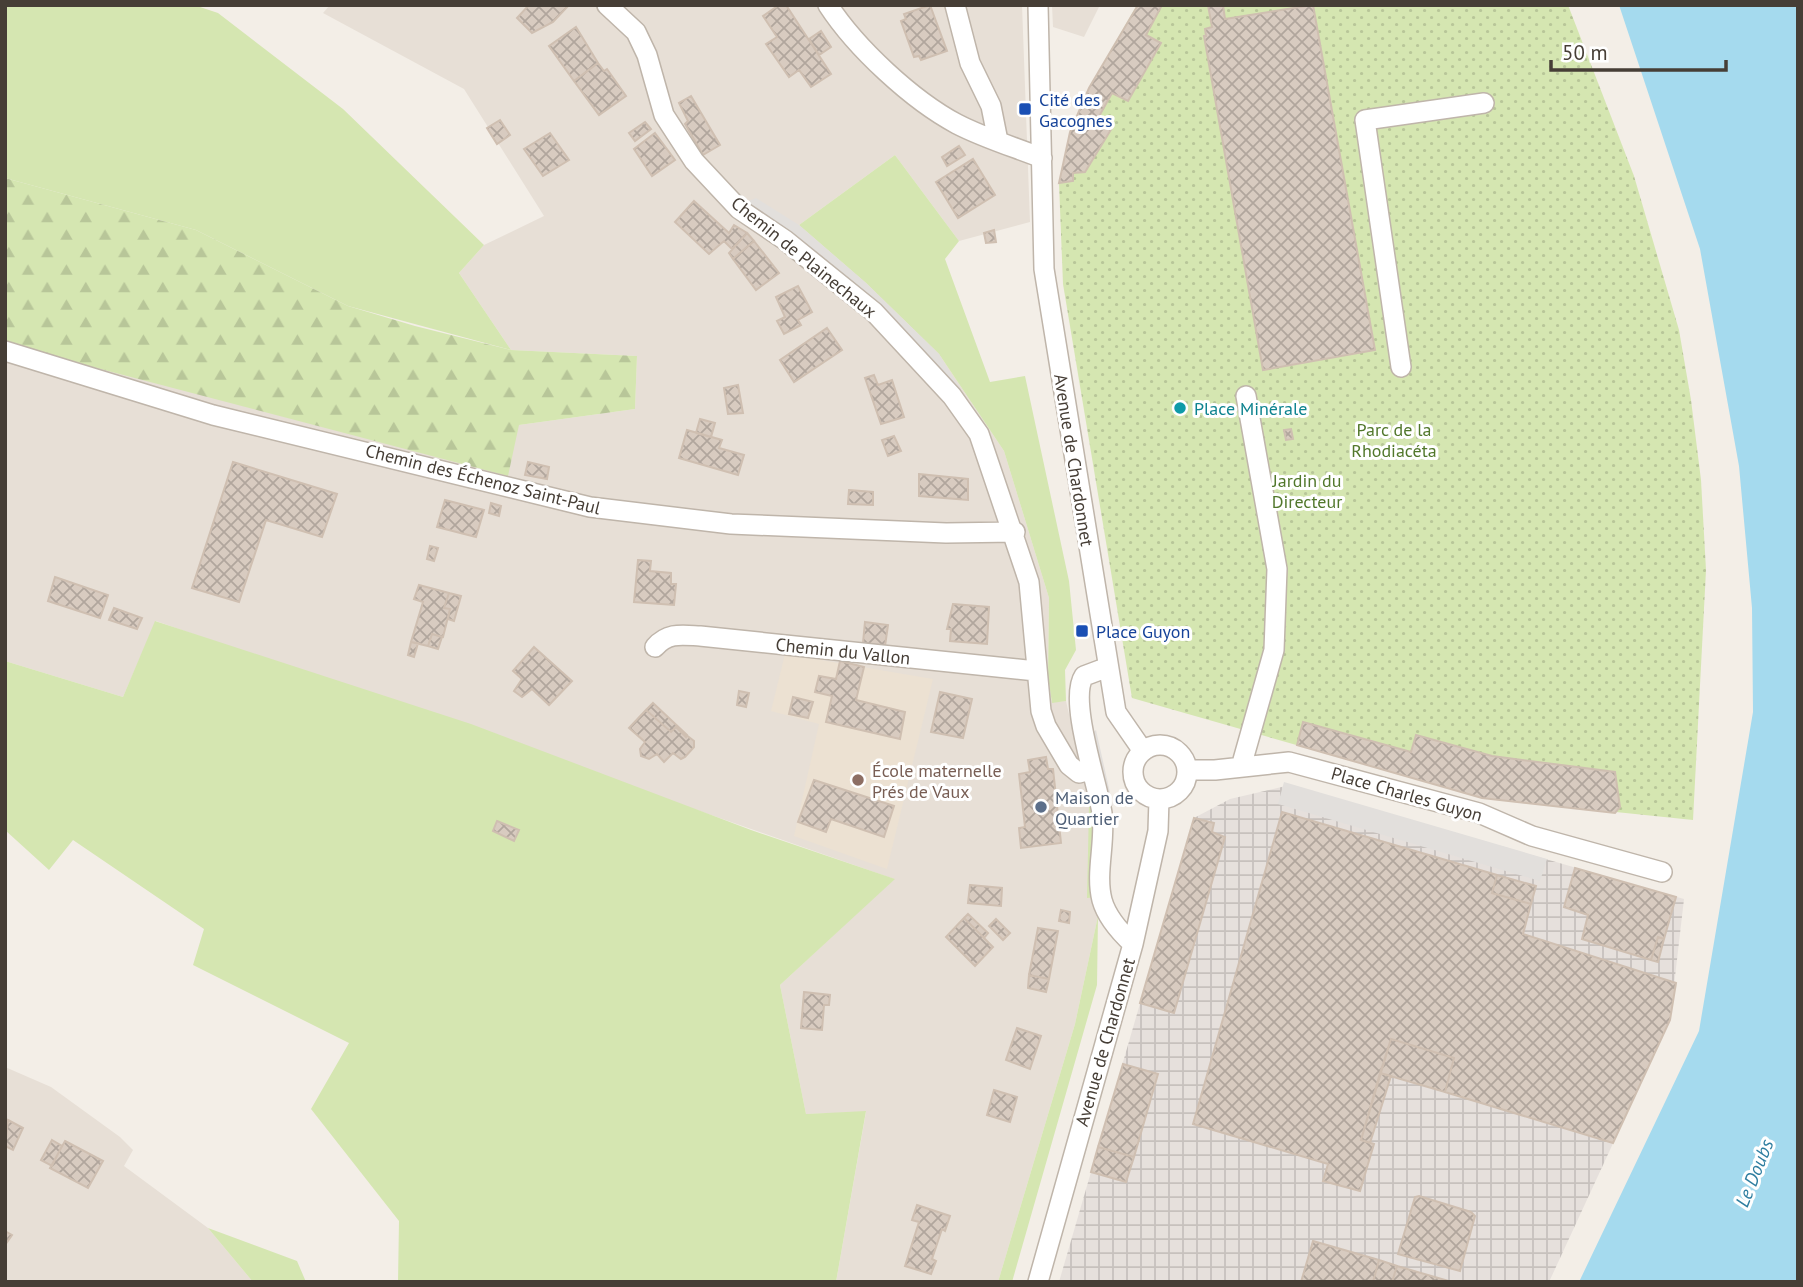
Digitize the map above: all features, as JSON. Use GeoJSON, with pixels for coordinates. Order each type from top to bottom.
{"type":"FeatureCollection","features":[{"type":"Feature","properties":{"kind":"street","name":"Chemin de Plainechaux"},"geometry":{"type":"LineString","coordinates":[[607,5],[636,32],[647,55],[664,115],[694,161],[739,209],[785,240],[874,312],[952,396],[979,434],[1015,532],[1030,582],[1036,671],[1046,726],[1069,765],[1079,773],[1090,770]]}},
{"type":"Feature","properties":{"kind":"street"},"geometry":{"type":"LineString","coordinates":[[828,5],[871,56],[927,105],[957,124],[1042,158]]}},
{"type":"Feature","properties":{"kind":"street"},"geometry":{"type":"LineString","coordinates":[[955,5],[970,63],[991,106],[998,141]]}},
{"type":"Feature","properties":{"kind":"street","name":"Avenue de Chardonnet"},"geometry":{"type":"LineString","coordinates":[[1038,5],[1044,270],[1116,712],[1143,751]]}},
{"type":"Feature","properties":{"kind":"street"},"geometry":{"type":"LineString","coordinates":[[1401,367],[1364,120],[1484,103]]}},
{"type":"Feature","properties":{"kind":"street","name":"Chemin des Échenoz Saint-Paul"},"geometry":{"type":"LineString","coordinates":[[5,351],[213,415],[590,507],[732,524],[946,533],[1015,532]]}},
{"type":"Feature","properties":{"kind":"street"},"geometry":{"type":"LineString","coordinates":[[1241,767],[1274,650],[1278,569],[1246,396]]}},
{"type":"Feature","properties":{"kind":"street","name":"Chemin du Vallon"},"geometry":{"type":"LineString","coordinates":[[655,647],[662,639],[687,635],[1036,671]]}},
{"type":"Feature","properties":{"kind":"street"},"geometry":{"type":"LineString","coordinates":[[1108,667],[1084,676],[1080,682],[1090,770],[1102,814],[1102,900],[1117,929],[1133,944]]}},
{"type":"Feature","properties":{"kind":"street"},"geometry":{"type":"LineString","coordinates":[[1158,745],[1174,750],[1187,770],[1183,787],[1176,794],[1159,799],[1142,792],[1136,785],[1134,767],[1143,751],[1158,745]]}},
{"type":"Feature","properties":{"kind":"street","name":"Place Charles Guyon"},"geometry":{"type":"LineString","coordinates":[[1187,770],[1289,762],[1479,813],[1532,836],[1662,872]]}},
{"type":"Feature","properties":{"kind":"street","name":"Avenue de Chardonnet"},"geometry":{"type":"LineString","coordinates":[[1038,1282],[1133,944],[1158,831],[1159,799]]}},
{"type":"Feature","properties":{"kind":"shaded area"},"geometry":{"type":"Polygon","coordinates":[[[330,5],[1022,5],[1030,222],[959,241],[895,155],[799,225],[866,283],[939,354],[1004,451],[1049,598],[1048,677],[1052,702],[1066,701],[1090,807],[1095,812],[1098,916],[1075,1024],[998,1282],[836,1282],[866,1112],[806,1114],[780,985],[894,879],[156,621],[123,697],[5,661],[5,344],[519,425],[635,409],[637,356],[511,350],[459,273],[484,245],[544,216],[464,89],[323,13],[330,5]]]}},
{"type":"Feature","properties":{"kind":"shaded area"},"geometry":{"type":"Polygon","coordinates":[[[1052,5],[1100,5],[1084,37],[1053,27],[1052,5]]]}},
{"type":"Feature","properties":{"kind":"shaded area"},"geometry":{"type":"Polygon","coordinates":[[[756,198],[799,225],[866,283],[939,354],[988,434],[892,320],[819,253],[744,203],[756,198]]]}},
{"type":"Feature","properties":{"kind":"shaded area","name":"École maternelle Prés de Vaux"},"geometry":{"type":"Polygon","coordinates":[[[785,654],[933,679],[887,869],[794,836],[819,724],[771,711],[785,654]]]}},
{"type":"Feature","properties":{"kind":"shaded area"},"geometry":{"type":"Polygon","coordinates":[[[1096,730],[1113,806],[1105,805],[1090,735],[1096,730]]]}},
{"type":"Feature","properties":{"kind":"shaded area"},"geometry":{"type":"Polygon","coordinates":[[[1284,782],[1547,859],[1540,881],[1278,804],[1284,782]]]}},
{"type":"Feature","properties":{"kind":"shaded area"},"geometry":{"type":"Polygon","coordinates":[[[1290,785],[1684,899],[1670,1020],[1549,1282],[1059,1282],[1194,818],[1230,799],[1290,785]]]}},
{"type":"Feature","properties":{"kind":"shaded area"},"geometry":{"type":"Polygon","coordinates":[[[5,1067],[51,1087],[120,1137],[133,1150],[124,1166],[208,1228],[253,1282],[5,1282],[5,1067]]]}},
{"type":"Feature","properties":{"kind":"green space"},"geometry":{"type":"Polygon","coordinates":[[[5,5],[194,5],[218,13],[343,109],[484,245],[459,273],[511,350],[348,306],[196,230],[5,178],[5,5]]]}},
{"type":"Feature","properties":{"kind":"green space","name":"Parc de la Rhodiacéta"},"geometry":{"type":"Polygon","coordinates":[[[1137,5],[1568,5],[1634,176],[1679,330],[1691,400],[1701,480],[1706,570],[1693,820],[1482,798],[1132,698],[1063,284],[1059,183],[1070,132],[1089,88],[1137,5]]]}},
{"type":"Feature","properties":{"kind":"green space"},"geometry":{"type":"Polygon","coordinates":[[[895,155],[959,241],[945,259],[990,382],[1025,376],[1069,581],[1076,650],[1065,670],[1066,701],[1052,703],[1048,677],[1049,598],[1004,451],[939,354],[866,283],[799,225],[895,155]]]}},
{"type":"Feature","properties":{"kind":"green space"},"geometry":{"type":"Polygon","coordinates":[[[5,178],[196,230],[348,306],[415,326],[511,350],[637,356],[635,409],[519,425],[508,476],[5,344],[5,178]]]}},
{"type":"Feature","properties":{"kind":"green space"},"geometry":{"type":"Polygon","coordinates":[[[155,621],[471,724],[751,830],[895,879],[780,985],[806,1114],[866,1111],[836,1282],[398,1282],[399,1221],[311,1109],[349,1043],[193,965],[204,929],[73,840],[49,870],[5,830],[5,661],[123,697],[155,621]]]}},
{"type":"Feature","properties":{"kind":"green space"},"geometry":{"type":"Polygon","coordinates":[[[1089,806],[1095,812],[1097,897],[1087,898],[1089,806]]]}},
{"type":"Feature","properties":{"kind":"green space"},"geometry":{"type":"Polygon","coordinates":[[[1098,916],[1097,985],[1012,1282],[998,1282],[1075,1024],[1098,916]]]}},
{"type":"Feature","properties":{"kind":"green space"},"geometry":{"type":"Polygon","coordinates":[[[208,1228],[297,1261],[306,1282],[253,1282],[208,1228]]]}},
{"type":"Feature","properties":{"kind":"water","name":"Le Doubs"},"geometry":{"type":"Polygon","coordinates":[[[1619,5],[1798,5],[1798,1282],[1579,1282],[1699,1031],[1753,712],[1752,608],[1739,466],[1700,249],[1619,5]]]}},
{"type":"Feature","properties":{"kind":"building"},"geometry":{"type":"Polygon","coordinates":[[[529,5],[569,5],[553,22],[532,33],[517,18],[529,5]]]}},
{"type":"Feature","properties":{"kind":"building"},"geometry":{"type":"Polygon","coordinates":[[[779,5],[786,5],[831,74],[811,87],[799,70],[789,77],[766,44],[777,37],[763,16],[779,5]]]}},
{"type":"Feature","properties":{"kind":"building"},"geometry":{"type":"Polygon","coordinates":[[[930,5],[947,51],[921,60],[919,56],[914,57],[901,21],[906,19],[904,14],[930,5]]]}},
{"type":"Feature","properties":{"kind":"building"},"geometry":{"type":"Polygon","coordinates":[[[1138,5],[1162,5],[1146,35],[1161,43],[1128,101],[1112,93],[1097,120],[1112,128],[1085,172],[1073,173],[1073,181],[1059,183],[1070,132],[1089,88],[1138,5]]]}},
{"type":"Feature","properties":{"kind":"building"},"geometry":{"type":"Polygon","coordinates":[[[1208,5],[1223,5],[1225,19],[1313,5],[1375,350],[1263,370],[1204,36],[1205,29],[1212,27],[1208,5]]]}},
{"type":"Feature","properties":{"kind":"building"},"geometry":{"type":"Polygon","coordinates":[[[576,27],[598,63],[574,81],[549,46],[576,27]]]}},
{"type":"Feature","properties":{"kind":"building"},"geometry":{"type":"Polygon","coordinates":[[[821,31],[831,47],[819,55],[809,39],[821,31]]]}},
{"type":"Feature","properties":{"kind":"building"},"geometry":{"type":"Polygon","coordinates":[[[598,63],[604,71],[607,69],[626,96],[599,115],[574,81],[598,63]]]}},
{"type":"Feature","properties":{"kind":"building"},"geometry":{"type":"Polygon","coordinates":[[[691,96],[720,145],[703,155],[685,124],[688,121],[679,103],[691,96]]]}},
{"type":"Feature","properties":{"kind":"building"},"geometry":{"type":"Polygon","coordinates":[[[500,120],[510,135],[497,144],[487,128],[500,120]]]}},
{"type":"Feature","properties":{"kind":"building"},"geometry":{"type":"Polygon","coordinates":[[[645,122],[651,129],[635,141],[629,133],[645,122]]]}},
{"type":"Feature","properties":{"kind":"building"},"geometry":{"type":"Polygon","coordinates":[[[550,133],[569,160],[543,176],[524,149],[550,133]]]}},
{"type":"Feature","properties":{"kind":"building"},"geometry":{"type":"Polygon","coordinates":[[[655,133],[675,160],[652,176],[634,149],[655,133]]]}},
{"type":"Feature","properties":{"kind":"building"},"geometry":{"type":"Polygon","coordinates":[[[959,146],[965,155],[947,166],[942,157],[959,146]]]}},
{"type":"Feature","properties":{"kind":"building"},"geometry":{"type":"Polygon","coordinates":[[[973,159],[995,195],[958,218],[936,182],[973,159]]]}},
{"type":"Feature","properties":{"kind":"building"},"geometry":{"type":"Polygon","coordinates":[[[694,201],[729,233],[734,225],[747,233],[732,249],[724,241],[709,254],[675,222],[694,201]]]}},
{"type":"Feature","properties":{"kind":"building"},"geometry":{"type":"Polygon","coordinates":[[[994,230],[996,242],[986,243],[984,233],[994,230]]]}},
{"type":"Feature","properties":{"kind":"building"},"geometry":{"type":"Polygon","coordinates":[[[747,233],[754,241],[733,259],[729,253],[747,233]]]}},
{"type":"Feature","properties":{"kind":"building"},"geometry":{"type":"Polygon","coordinates":[[[754,241],[779,273],[756,290],[733,259],[754,241]]]}},
{"type":"Feature","properties":{"kind":"building"},"geometry":{"type":"Polygon","coordinates":[[[798,286],[812,312],[798,320],[801,325],[784,334],[777,321],[785,317],[776,297],[798,286]]]}},
{"type":"Feature","properties":{"kind":"building"},"geometry":{"type":"Polygon","coordinates":[[[827,328],[842,350],[794,382],[780,360],[827,328]]]}},
{"type":"Feature","properties":{"kind":"building"},"geometry":{"type":"Polygon","coordinates":[[[874,375],[878,385],[892,380],[904,417],[881,424],[865,378],[874,375]]]}},
{"type":"Feature","properties":{"kind":"building"},"geometry":{"type":"Polygon","coordinates":[[[738,385],[743,413],[728,414],[724,388],[738,385]]]}},
{"type":"Feature","properties":{"kind":"building"},"geometry":{"type":"Polygon","coordinates":[[[700,419],[715,423],[711,437],[696,433],[700,419]]]}},
{"type":"Feature","properties":{"kind":"building"},"geometry":{"type":"Polygon","coordinates":[[[1291,429],[1293,439],[1286,440],[1284,430],[1291,429]]]}},
{"type":"Feature","properties":{"kind":"building"},"geometry":{"type":"Polygon","coordinates":[[[687,430],[722,440],[719,448],[744,455],[738,475],[679,458],[687,430]]]}},
{"type":"Feature","properties":{"kind":"building"},"geometry":{"type":"Polygon","coordinates":[[[894,436],[901,451],[888,456],[882,440],[894,436]]]}},
{"type":"Feature","properties":{"kind":"building"},"geometry":{"type":"Polygon","coordinates":[[[233,462],[337,494],[322,537],[266,520],[239,602],[192,588],[233,462]]]}},
{"type":"Feature","properties":{"kind":"building"},"geometry":{"type":"Polygon","coordinates":[[[528,462],[549,467],[547,479],[525,475],[528,462]]]}},
{"type":"Feature","properties":{"kind":"building"},"geometry":{"type":"Polygon","coordinates":[[[919,474],[968,479],[968,500],[919,496],[919,474]]]}},
{"type":"Feature","properties":{"kind":"building"},"geometry":{"type":"Polygon","coordinates":[[[849,490],[873,492],[873,505],[848,504],[849,490]]]}},
{"type":"Feature","properties":{"kind":"building"},"geometry":{"type":"Polygon","coordinates":[[[445,500],[484,510],[476,537],[437,527],[445,500]]]}},
{"type":"Feature","properties":{"kind":"building"},"geometry":{"type":"Polygon","coordinates":[[[491,503],[501,506],[499,516],[489,513],[491,503]]]}},
{"type":"Feature","properties":{"kind":"building"},"geometry":{"type":"Polygon","coordinates":[[[430,546],[438,548],[434,561],[427,559],[430,546]]]}},
{"type":"Feature","properties":{"kind":"building"},"geometry":{"type":"Polygon","coordinates":[[[638,560],[651,561],[650,571],[671,573],[671,584],[676,584],[674,605],[634,602],[638,560]]]}},
{"type":"Feature","properties":{"kind":"building"},"geometry":{"type":"Polygon","coordinates":[[[55,577],[108,595],[100,618],[48,601],[55,577]]]}},
{"type":"Feature","properties":{"kind":"building"},"geometry":{"type":"Polygon","coordinates":[[[419,585],[449,593],[444,608],[450,609],[443,637],[432,634],[428,646],[411,642],[423,602],[414,599],[419,585]]]}},
{"type":"Feature","properties":{"kind":"building"},"geometry":{"type":"Polygon","coordinates":[[[449,593],[461,596],[454,621],[448,619],[450,609],[444,608],[449,593]]]}},
{"type":"Feature","properties":{"kind":"building"},"geometry":{"type":"Polygon","coordinates":[[[953,604],[989,607],[987,644],[950,641],[951,629],[947,629],[953,604]]]}},
{"type":"Feature","properties":{"kind":"building"},"geometry":{"type":"Polygon","coordinates":[[[114,608],[142,618],[137,629],[109,620],[114,608]]]}},
{"type":"Feature","properties":{"kind":"building"},"geometry":{"type":"Polygon","coordinates":[[[865,622],[888,625],[885,646],[863,643],[865,622]]]}},
{"type":"Feature","properties":{"kind":"building"},"geometry":{"type":"Polygon","coordinates":[[[432,634],[442,637],[438,649],[428,646],[432,634]]]}},
{"type":"Feature","properties":{"kind":"building"},"geometry":{"type":"Polygon","coordinates":[[[411,642],[418,643],[414,657],[408,655],[411,642]]]}},
{"type":"Feature","properties":{"kind":"building"},"geometry":{"type":"Polygon","coordinates":[[[534,647],[572,681],[549,705],[532,689],[522,697],[514,691],[522,679],[513,671],[534,647]]]}},
{"type":"Feature","properties":{"kind":"building"},"geometry":{"type":"Polygon","coordinates":[[[840,661],[864,667],[856,700],[905,712],[900,739],[826,722],[832,696],[815,692],[819,676],[836,679],[840,661]]]}},
{"type":"Feature","properties":{"kind":"building"},"geometry":{"type":"Polygon","coordinates":[[[739,691],[749,693],[746,707],[737,705],[739,691]]]}},
{"type":"Feature","properties":{"kind":"building"},"geometry":{"type":"Polygon","coordinates":[[[940,692],[972,699],[963,738],[931,732],[940,692]]]}},
{"type":"Feature","properties":{"kind":"building"},"geometry":{"type":"Polygon","coordinates":[[[793,697],[813,702],[808,718],[789,714],[793,697]]]}},
{"type":"Feature","properties":{"kind":"building"},"geometry":{"type":"Polygon","coordinates":[[[653,703],[687,735],[686,737],[676,727],[671,732],[646,710],[653,703]]]}},
{"type":"Feature","properties":{"kind":"building"},"geometry":{"type":"Polygon","coordinates":[[[646,710],[671,732],[676,727],[694,741],[694,747],[685,757],[681,759],[673,753],[664,762],[657,754],[649,759],[641,756],[640,749],[645,742],[629,728],[646,710]]]}},
{"type":"Feature","properties":{"kind":"building"},"geometry":{"type":"Polygon","coordinates":[[[1303,722],[1411,752],[1416,735],[1492,756],[1615,772],[1620,807],[1615,813],[1482,798],[1297,745],[1303,722]]]}},
{"type":"Feature","properties":{"kind":"building","name":"Maison de Quartier"},"geometry":{"type":"Polygon","coordinates":[[[1046,757],[1048,769],[1053,769],[1061,843],[1021,848],[1019,828],[1025,827],[1019,774],[1030,772],[1028,760],[1046,757]]]}},
{"type":"Feature","properties":{"kind":"building"},"geometry":{"type":"Polygon","coordinates":[[[814,780],[894,806],[884,837],[831,819],[826,832],[798,822],[814,780]]]}},
{"type":"Feature","properties":{"kind":"building"},"geometry":{"type":"Polygon","coordinates":[[[1282,812],[1497,875],[1492,893],[1531,904],[1523,934],[1676,983],[1670,1020],[1613,1143],[1445,1092],[1454,1058],[1391,1039],[1361,1140],[1374,1144],[1360,1191],[1323,1181],[1328,1164],[1193,1124],[1282,812]]]}},
{"type":"Feature","properties":{"kind":"building"},"geometry":{"type":"Polygon","coordinates":[[[1194,818],[1214,823],[1212,832],[1225,837],[1174,1013],[1140,1003],[1194,818]]]}},
{"type":"Feature","properties":{"kind":"building"},"geometry":{"type":"Polygon","coordinates":[[[497,821],[519,830],[514,841],[493,831],[497,821]]]}},
{"type":"Feature","properties":{"kind":"building"},"geometry":{"type":"Polygon","coordinates":[[[1575,868],[1676,897],[1664,939],[1658,937],[1651,960],[1582,939],[1588,915],[1564,907],[1575,868]]]}},
{"type":"Feature","properties":{"kind":"building"},"geometry":{"type":"Polygon","coordinates":[[[1497,875],[1536,886],[1531,904],[1492,893],[1497,875]]]}},
{"type":"Feature","properties":{"kind":"building"},"geometry":{"type":"Polygon","coordinates":[[[970,885],[1002,888],[1001,906],[968,903],[970,885]]]}},
{"type":"Feature","properties":{"kind":"building"},"geometry":{"type":"Polygon","coordinates":[[[1061,910],[1070,912],[1069,923],[1059,921],[1061,910]]]}},
{"type":"Feature","properties":{"kind":"building"},"geometry":{"type":"Polygon","coordinates":[[[968,914],[988,933],[984,938],[964,918],[968,914]]]}},
{"type":"Feature","properties":{"kind":"building"},"geometry":{"type":"Polygon","coordinates":[[[964,918],[993,947],[975,966],[946,937],[964,918]]]}},
{"type":"Feature","properties":{"kind":"building"},"geometry":{"type":"Polygon","coordinates":[[[996,919],[1010,933],[1003,940],[989,926],[996,919]]]}},
{"type":"Feature","properties":{"kind":"building"},"geometry":{"type":"Polygon","coordinates":[[[1038,928],[1058,931],[1049,979],[1029,975],[1038,928]]]}},
{"type":"Feature","properties":{"kind":"building"},"geometry":{"type":"Polygon","coordinates":[[[1658,937],[1664,939],[1658,962],[1651,960],[1658,937]]]}},
{"type":"Feature","properties":{"kind":"building"},"geometry":{"type":"Polygon","coordinates":[[[1029,975],[1049,979],[1046,992],[1028,988],[1029,975]]]}},
{"type":"Feature","properties":{"kind":"building"},"geometry":{"type":"Polygon","coordinates":[[[804,992],[830,995],[829,1005],[824,1005],[822,1030],[801,1028],[804,992]]]}},
{"type":"Feature","properties":{"kind":"building"},"geometry":{"type":"Polygon","coordinates":[[[1017,1028],[1041,1036],[1030,1069],[1006,1060],[1017,1028]]]}},
{"type":"Feature","properties":{"kind":"building"},"geometry":{"type":"Polygon","coordinates":[[[1391,1039],[1454,1058],[1445,1092],[1380,1073],[1391,1039]]]}},
{"type":"Feature","properties":{"kind":"building"},"geometry":{"type":"Polygon","coordinates":[[[1123,1064],[1158,1074],[1134,1157],[1098,1147],[1123,1064]]]}},
{"type":"Feature","properties":{"kind":"building"},"geometry":{"type":"Polygon","coordinates":[[[1380,1073],[1391,1076],[1370,1143],[1361,1140],[1380,1073]]]}},
{"type":"Feature","properties":{"kind":"building"},"geometry":{"type":"Polygon","coordinates":[[[994,1090],[1017,1097],[1010,1122],[987,1115],[994,1090]]]}},
{"type":"Feature","properties":{"kind":"building"},"geometry":{"type":"Polygon","coordinates":[[[8,1120],[23,1128],[13,1150],[5,1146],[8,1120]]]}},
{"type":"Feature","properties":{"kind":"building"},"geometry":{"type":"Polygon","coordinates":[[[52,1140],[62,1146],[52,1166],[41,1160],[52,1140]]]}},
{"type":"Feature","properties":{"kind":"building"},"geometry":{"type":"Polygon","coordinates":[[[65,1141],[103,1161],[88,1188],[50,1168],[65,1141]]]}},
{"type":"Feature","properties":{"kind":"building"},"geometry":{"type":"Polygon","coordinates":[[[1098,1147],[1134,1157],[1126,1182],[1091,1172],[1098,1147]]]}},
{"type":"Feature","properties":{"kind":"building"},"geometry":{"type":"Polygon","coordinates":[[[1415,1197],[1471,1212],[1475,1216],[1460,1271],[1398,1254],[1415,1197]]]}},
{"type":"Feature","properties":{"kind":"building"},"geometry":{"type":"Polygon","coordinates":[[[917,1205],[950,1216],[945,1231],[942,1229],[932,1259],[936,1261],[931,1274],[905,1266],[919,1222],[912,1220],[917,1205]]]}},
{"type":"Feature","properties":{"kind":"building"},"geometry":{"type":"Polygon","coordinates":[[[5,1231],[12,1235],[5,1245],[5,1231]]]}},
{"type":"Feature","properties":{"kind":"building"},"geometry":{"type":"Polygon","coordinates":[[[1313,1241],[1379,1260],[1373,1282],[1301,1282],[1313,1241]]]}},
{"type":"Feature","properties":{"kind":"building"},"geometry":{"type":"Polygon","coordinates":[[[1379,1260],[1397,1266],[1392,1282],[1373,1282],[1379,1260]]]}},
{"type":"Feature","properties":{"kind":"building"},"geometry":{"type":"Polygon","coordinates":[[[1397,1266],[1452,1282],[1392,1282],[1397,1266]]]}},
{"type":"Feature","properties":{"kind":"place","name":"Cité des Gacognes"},"geometry":{"type":"Point","coordinates":[1025,109]}},
{"type":"Feature","properties":{"kind":"place","name":"Place Minérale"},"geometry":{"type":"Point","coordinates":[1180,408]}},
{"type":"Feature","properties":{"kind":"place","name":"Place Guyon"},"geometry":{"type":"Point","coordinates":[1082,631]}},
{"type":"Feature","properties":{"kind":"place","name":"École maternelle Prés de Vaux"},"geometry":{"type":"Point","coordinates":[858,780]}},
{"type":"Feature","properties":{"kind":"place","name":"Maison de Quartier"},"geometry":{"type":"Point","coordinates":[1041,807]}},
{"type":"Feature","properties":{"kind":"park label","name":"Jardin du Directeur"},"geometry":{"type":"Point","coordinates":[1307,490]}}]}
